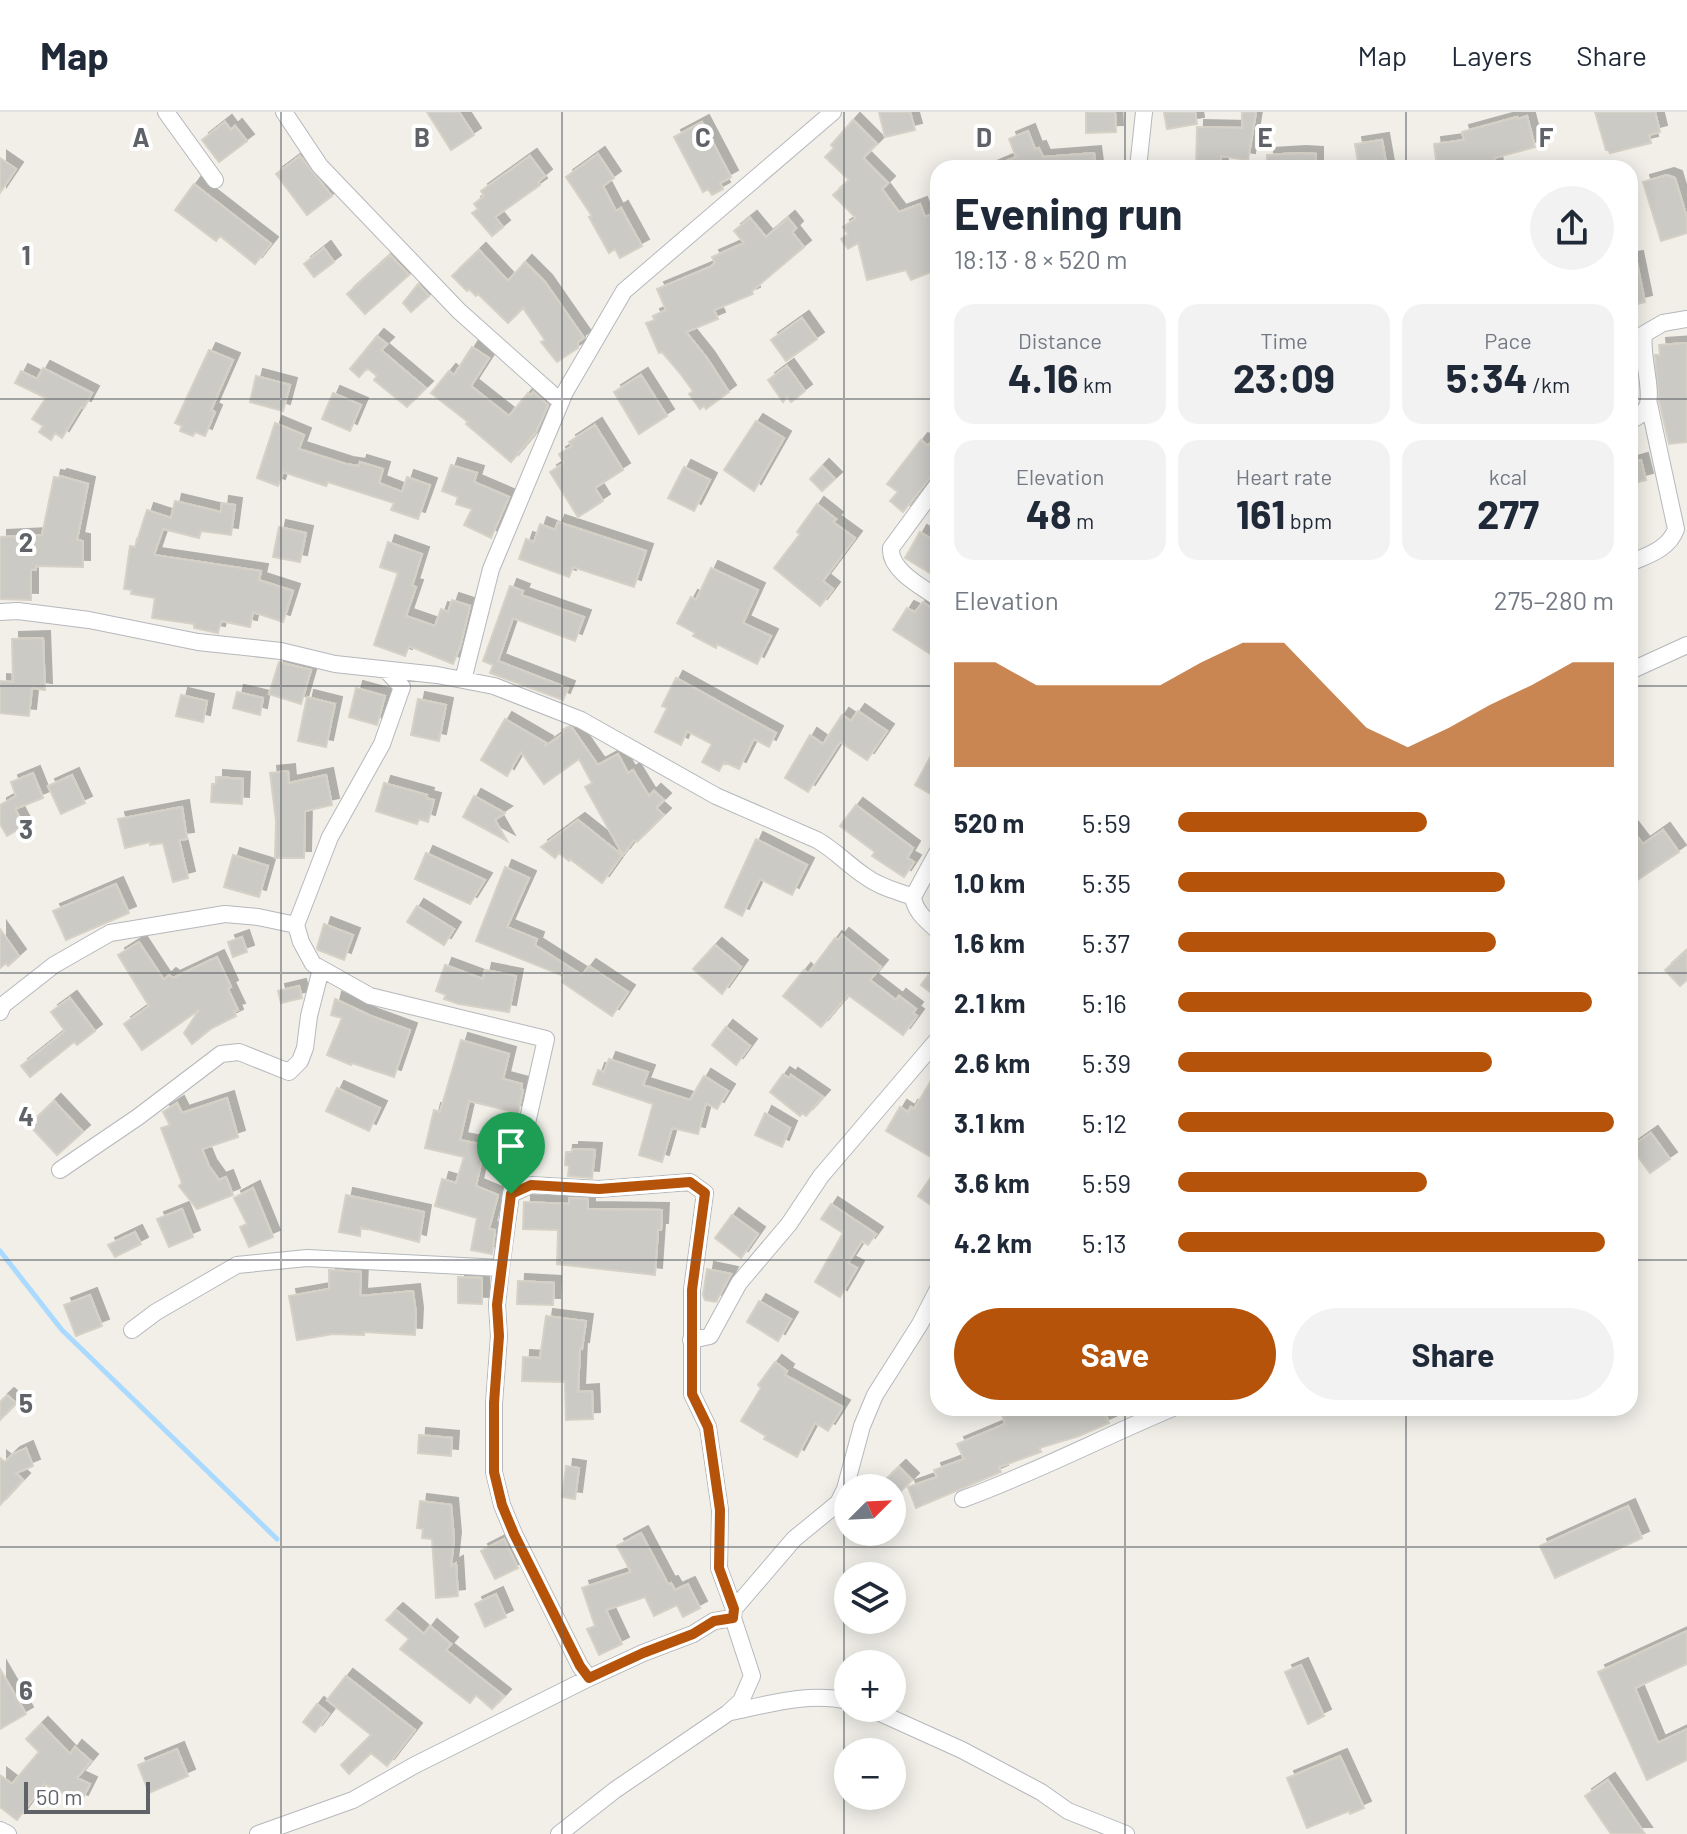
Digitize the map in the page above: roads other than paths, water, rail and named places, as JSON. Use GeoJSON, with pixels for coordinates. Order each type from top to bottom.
{"type":"FeatureCollection","features":[{"type":"Feature","properties":{"kind":"street"},"geometry":{"type":"LineString","coordinates":[[166,112],[215,180]]}},
{"type":"Feature","properties":{"kind":"street"},"geometry":{"type":"LineString","coordinates":[[284,112],[320,166],[459,311],[561,402]]}},
{"type":"Feature","properties":{"kind":"street"},"geometry":{"type":"LineString","coordinates":[[463,680],[491,569],[561,402],[624,291],[833,112]]}},
{"type":"Feature","properties":{"kind":"street"},"geometry":{"type":"LineString","coordinates":[[1139,160],[1144,112]]}},
{"type":"Feature","properties":{"kind":"street"},"geometry":{"type":"LineString","coordinates":[[1638,560],[1672,540],[1676,529],[1649,404],[1642,344],[1644,334],[1663,323],[1687,319]]}},
{"type":"Feature","properties":{"kind":"street"},"geometry":{"type":"LineString","coordinates":[[1638,416],[1649,404]]}},
{"type":"Feature","properties":{"kind":"street"},"geometry":{"type":"LineString","coordinates":[[930,495],[891,548],[890,556],[895,565],[930,592]]}},
{"type":"Feature","properties":{"kind":"street"},"geometry":{"type":"LineString","coordinates":[[0,612],[18,611],[89,620],[198,642],[281,651],[335,664],[437,675],[494,686],[581,720],[716,796],[831,847],[865,877],[913,897],[921,915],[930,923]]}},
{"type":"Feature","properties":{"kind":"street"},"geometry":{"type":"LineString","coordinates":[[1638,667],[1687,645]]}},
{"type":"Feature","properties":{"kind":"street"},"geometry":{"type":"LineString","coordinates":[[387,671],[402,687],[396,706],[382,744],[330,837],[296,925],[313,964],[370,996],[546,1039],[511,1194],[501,1268],[497,1305],[499,1336],[494,1403],[494,1472],[502,1505],[514,1534],[580,1666],[589,1678]]}},
{"type":"Feature","properties":{"kind":"street"},"geometry":{"type":"LineString","coordinates":[[913,897],[930,866]]}},
{"type":"Feature","properties":{"kind":"street"},"geometry":{"type":"LineString","coordinates":[[0,1012],[3,1005],[54,965],[110,933],[225,914],[296,925]]}},
{"type":"Feature","properties":{"kind":"street"},"geometry":{"type":"LineString","coordinates":[[60,1170],[138,1117],[221,1054],[239,1052],[289,1072],[300,1061],[305,1048],[309,1016],[321,969]]}},
{"type":"Feature","properties":{"kind":"street"},"geometry":{"type":"LineString","coordinates":[[691,1340],[710,1336],[739,1283],[789,1224],[821,1176],[930,1048]]}},
{"type":"Feature","properties":{"kind":"street"},"geometry":{"type":"LineString","coordinates":[[511,1194],[531,1185],[599,1189],[690,1182],[705,1193],[692,1290],[692,1394],[708,1427],[717,1475],[719,1568],[752,1676],[741,1701],[728,1713],[615,1790],[559,1834]]}},
{"type":"Feature","properties":{"kind":"street"},"geometry":{"type":"LineString","coordinates":[[132,1330],[156,1312],[237,1265],[307,1258],[501,1268]]}},
{"type":"Feature","properties":{"kind":"street"},"geometry":{"type":"LineString","coordinates":[[258,1834],[353,1800],[415,1765],[589,1678],[693,1634],[733,1613],[794,1539],[838,1503],[875,1395],[930,1305]]}},
{"type":"Feature","properties":{"kind":"street"},"geometry":{"type":"LineString","coordinates":[[963,1499],[1004,1484],[1154,1416]]}},
{"type":"Feature","properties":{"kind":"street"},"geometry":{"type":"LineString","coordinates":[[728,1713],[790,1700],[834,1700]]}},
{"type":"Feature","properties":{"kind":"street"},"geometry":{"type":"LineString","coordinates":[[900,1722],[962,1750],[1041,1792],[1068,1811],[1126,1834]]}},
{"type":"Feature","properties":{"kind":"street"},"geometry":{"type":"LineString","coordinates":[[0,1830],[8,1834]]}},
{"type":"Feature","properties":{"kind":"waterway"},"geometry":{"type":"LineString","coordinates":[[0,1251],[62,1330],[277,1539]]}}]}
